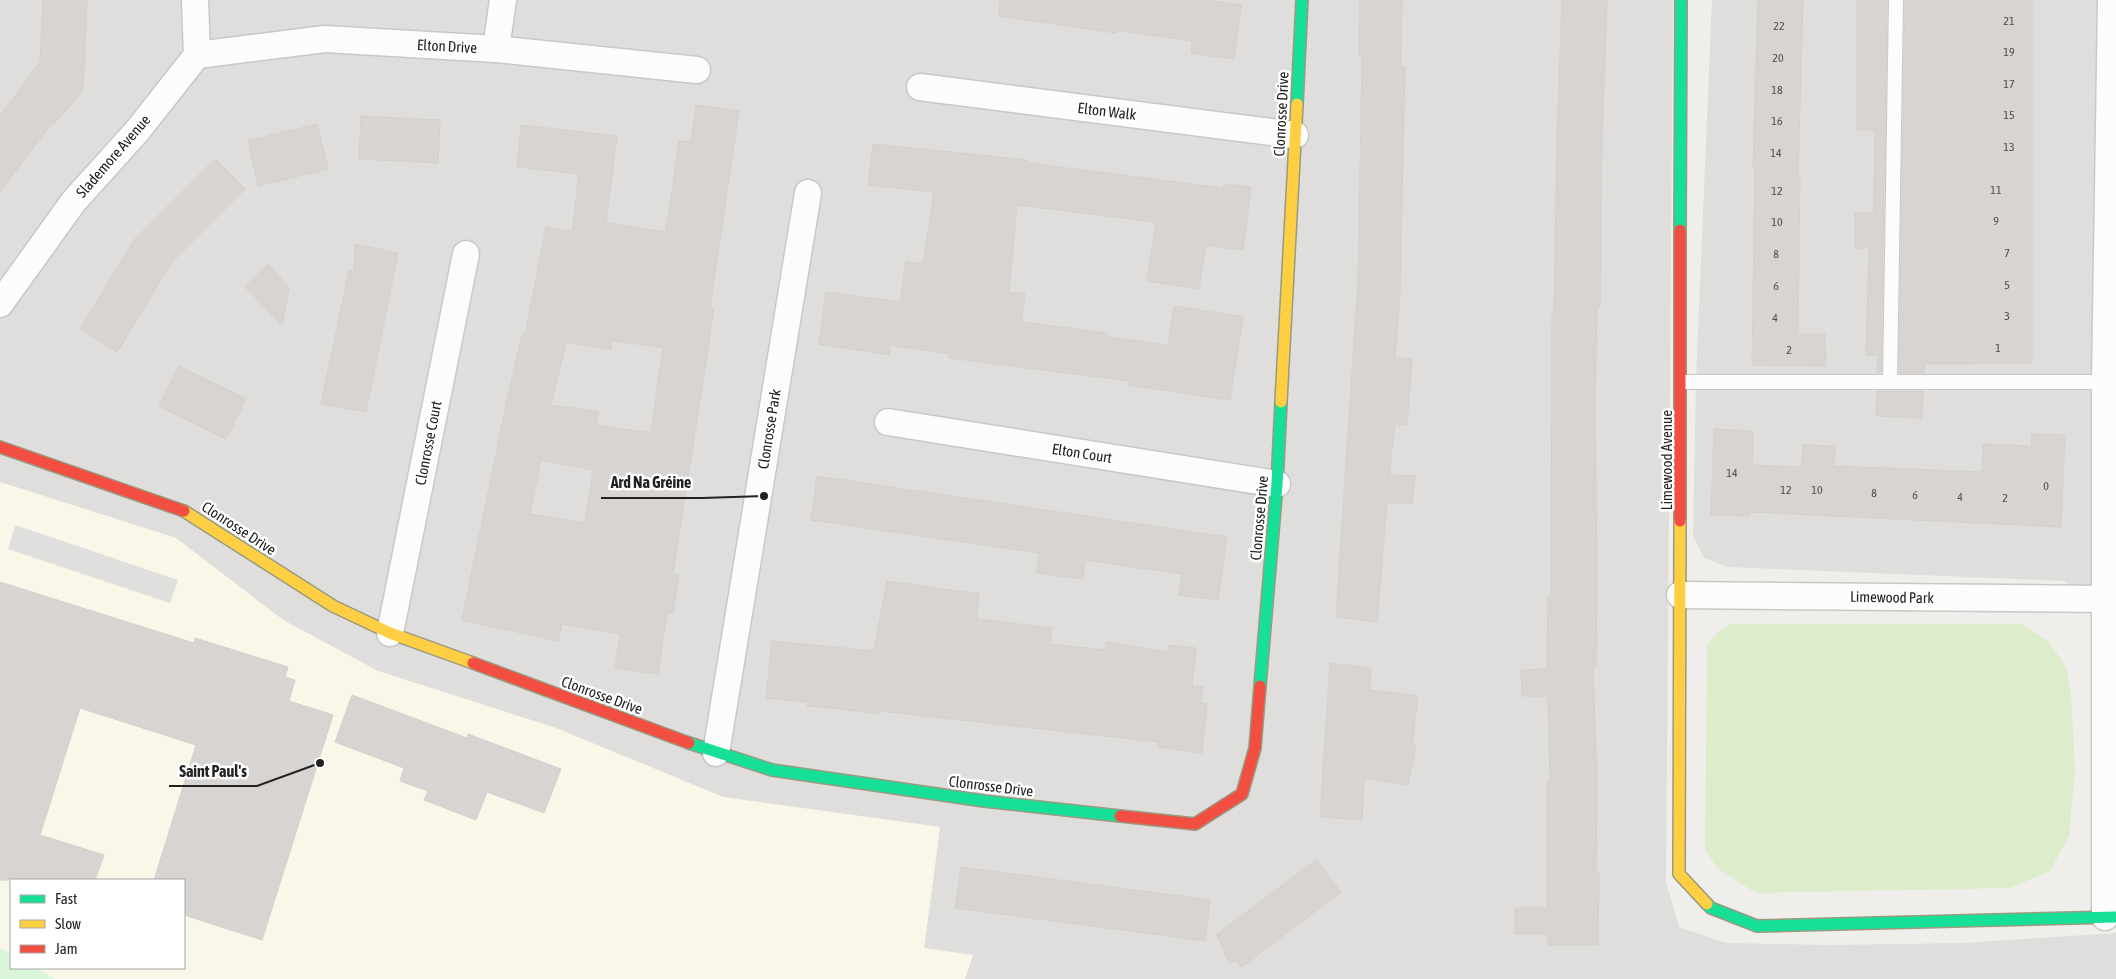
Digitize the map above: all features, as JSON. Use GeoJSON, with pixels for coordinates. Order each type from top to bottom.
{"type":"FeatureCollection","features":[{"type":"Feature","properties":{"kind":"street"},"geometry":{"type":"LineString","coordinates":[[195,0],[197,55]]}},
{"type":"Feature","properties":{"kind":"street"},"geometry":{"type":"LineString","coordinates":[[496,49],[503,0]]}},
{"type":"Feature","properties":{"kind":"street","name":"Clonrosse Drive"},"geometry":{"type":"LineString","coordinates":[[0,446],[184,511],[334,606],[390,632],[716,753],[772,770],[984,801],[1195,824],[1242,794],[1255,748],[1277,484],[1302,0]]}},
{"type":"Feature","properties":{"kind":"street","name":"Limewood Avenue"},"geometry":{"type":"LineString","coordinates":[[1681,0],[1682,382],[1679,874],[1711,908],[1757,926],[2111,917]]}},
{"type":"Feature","properties":{"kind":"street"},"geometry":{"type":"LineString","coordinates":[[2111,0],[2105,382],[2104,599],[2111,917]]}},
{"type":"Feature","properties":{"kind":"street","name":"Elton Drive"},"geometry":{"type":"LineString","coordinates":[[197,55],[325,40],[496,49],[697,70]]}},
{"type":"Feature","properties":{"kind":"street","name":"Slademore Avenue"},"geometry":{"type":"LineString","coordinates":[[0,304],[74,201],[138,130],[197,55]]}},
{"type":"Feature","properties":{"kind":"street","name":"Elton Walk"},"geometry":{"type":"LineString","coordinates":[[920,87],[1295,135]]}},
{"type":"Feature","properties":{"kind":"street","name":"Clonrosse Park"},"geometry":{"type":"LineString","coordinates":[[716,753],[808,194]]}},
{"type":"Feature","properties":{"kind":"street","name":"Clonrosse Court"},"geometry":{"type":"LineString","coordinates":[[390,632],[466,254]]}},
{"type":"Feature","properties":{"kind":"street","name":"Elton Court"},"geometry":{"type":"LineString","coordinates":[[888,422],[1277,484]]}},
{"type":"Feature","properties":{"kind":"street","name":"Limewood Park"},"geometry":{"type":"LineString","coordinates":[[1680,595],[2104,599]]}},
{"type":"Feature","properties":{"kind":"lane"},"geometry":{"type":"LineString","coordinates":[[1890,381],[1896,0]]}},
{"type":"Feature","properties":{"kind":"lane"},"geometry":{"type":"LineString","coordinates":[[1682,382],[2105,382]]}},
{"type":"Feature","properties":{"kind":"shaded area"},"geometry":{"type":"Polygon","coordinates":[[[0,0],[1673,0],[1666,882],[1679,927],[1726,943],[1830,945],[1962,943],[2116,933],[2116,979],[965,979],[973,955],[924,949],[940,827],[723,797],[556,728],[378,671],[283,620],[176,538],[0,482],[0,0]]]}},
{"type":"Feature","properties":{"kind":"shaded area"},"geometry":{"type":"Polygon","coordinates":[[[1712,0],[2116,0],[2116,626],[2065,581],[1727,567],[1704,558],[1693,536],[1696,381],[1712,0]]]}},
{"type":"Feature","properties":{"kind":"shaded area"},"geometry":{"type":"Polygon","coordinates":[[[0,482],[176,538],[283,620],[378,671],[556,728],[723,797],[940,827],[924,948],[973,955],[965,979],[55,979],[38,969],[185,969],[185,879],[10,879],[10,953],[0,948],[0,482]]]}},
{"type":"Feature","properties":{"kind":"shaded area"},"geometry":{"type":"Polygon","coordinates":[[[15,525],[178,580],[170,603],[8,549],[15,525]]]}},
{"type":"Feature","properties":{"kind":"green space"},"geometry":{"type":"Polygon","coordinates":[[[1730,624],[2022,624],[2049,642],[2066,667],[2071,694],[2075,771],[2069,836],[2050,871],[2010,888],[1756,893],[1717,868],[1705,849],[1707,646],[1717,633],[1730,624]]]}},
{"type":"Feature","properties":{"kind":"green space"},"geometry":{"type":"Polygon","coordinates":[[[0,948],[10,953],[10,969],[38,969],[55,979],[0,979],[0,948]]]}},
{"type":"Feature","properties":{"kind":"building"},"geometry":{"type":"Polygon","coordinates":[[[43,0],[87,0],[83,91],[54,124],[52,123],[0,192],[0,116],[40,62],[43,0]]]}},
{"type":"Feature","properties":{"kind":"building"},"geometry":{"type":"Polygon","coordinates":[[[1000,0],[1208,0],[1241,5],[1234,59],[1191,53],[1192,41],[1116,30],[1116,33],[999,16],[1000,0]]]}},
{"type":"Feature","properties":{"kind":"building"},"geometry":{"type":"Polygon","coordinates":[[[1360,0],[1402,0],[1401,67],[1405,67],[1400,292],[1395,358],[1412,359],[1407,425],[1395,424],[1389,475],[1415,476],[1412,504],[1387,502],[1377,622],[1336,617],[1358,281],[1362,57],[1359,56],[1360,0]]]}},
{"type":"Feature","properties":{"kind":"building"},"geometry":{"type":"Polygon","coordinates":[[[1562,0],[1607,0],[1602,138],[1600,307],[1597,307],[1595,402],[1597,576],[1596,666],[1593,666],[1597,783],[1596,873],[1599,873],[1598,945],[1548,945],[1548,934],[1515,934],[1515,908],[1547,908],[1547,782],[1550,782],[1548,696],[1522,696],[1521,670],[1547,669],[1548,596],[1551,596],[1552,315],[1554,315],[1557,136],[1562,0]]]}},
{"type":"Feature","properties":{"kind":"building"},"geometry":{"type":"Polygon","coordinates":[[[1758,0],[1803,0],[1798,175],[1800,175],[1798,334],[1825,334],[1826,366],[1752,365],[1755,168],[1753,168],[1758,0]]]}},
{"type":"Feature","properties":{"kind":"building"},"geometry":{"type":"Polygon","coordinates":[[[1857,0],[1887,0],[1881,373],[1877,373],[1878,355],[1866,355],[1869,248],[1855,248],[1855,213],[1874,213],[1875,130],[1857,130],[1857,0]]]}},
{"type":"Feature","properties":{"kind":"building"},"geometry":{"type":"Polygon","coordinates":[[[1905,0],[2032,0],[2032,363],[1925,364],[1924,373],[1899,373],[1905,0]]]}},
{"type":"Feature","properties":{"kind":"building"},"geometry":{"type":"Polygon","coordinates":[[[696,105],[739,111],[710,308],[714,308],[673,574],[679,574],[673,613],[667,612],[658,674],[615,668],[620,634],[562,624],[558,641],[462,620],[505,410],[522,334],[525,335],[546,227],[572,232],[579,174],[517,167],[521,125],[617,136],[606,223],[666,232],[679,141],[691,142],[696,105]],[[612,341],[611,350],[566,342],[551,405],[599,412],[596,425],[651,433],[663,347],[612,341]],[[541,460],[530,514],[585,523],[593,470],[541,460]]]}},
{"type":"Feature","properties":{"kind":"building"},"geometry":{"type":"Polygon","coordinates":[[[361,116],[440,120],[438,163],[359,159],[361,116]]]}},
{"type":"Feature","properties":{"kind":"building"},"geometry":{"type":"Polygon","coordinates":[[[317,124],[328,169],[258,186],[248,141],[317,124]]]}},
{"type":"Feature","properties":{"kind":"building"},"geometry":{"type":"Polygon","coordinates":[[[873,144],[1028,160],[1028,163],[1223,188],[1224,184],[1251,187],[1243,250],[1206,245],[1199,289],[1147,281],[1156,222],[1017,205],[1009,292],[1025,294],[1021,322],[1107,333],[1106,337],[1168,345],[1174,306],[1243,317],[1230,400],[1128,385],[1129,381],[949,358],[950,354],[890,345],[889,355],[819,344],[826,292],[900,302],[906,261],[923,264],[934,192],[868,185],[873,144]]]}},
{"type":"Feature","properties":{"kind":"building"},"geometry":{"type":"Polygon","coordinates":[[[215,159],[245,189],[172,262],[117,352],[80,329],[135,239],[215,159]]]}},
{"type":"Feature","properties":{"kind":"building"},"geometry":{"type":"Polygon","coordinates":[[[355,244],[398,253],[366,412],[321,404],[349,271],[354,271],[355,244]]]}},
{"type":"Feature","properties":{"kind":"building"},"geometry":{"type":"Polygon","coordinates":[[[268,264],[289,288],[282,325],[245,287],[268,264]]]}},
{"type":"Feature","properties":{"kind":"building"},"geometry":{"type":"Polygon","coordinates":[[[179,366],[246,399],[226,439],[159,406],[179,366]]]}},
{"type":"Feature","properties":{"kind":"building"},"geometry":{"type":"Polygon","coordinates":[[[1877,391],[1923,391],[1922,418],[1876,416],[1877,391]]]}},
{"type":"Feature","properties":{"kind":"building"},"geometry":{"type":"Polygon","coordinates":[[[1714,429],[1753,431],[1752,465],[1802,467],[1803,445],[1835,446],[1834,466],[1982,472],[1983,444],[2031,446],[2032,434],[2065,435],[2061,527],[1750,512],[1750,516],[1711,515],[1714,429]]]}},
{"type":"Feature","properties":{"kind":"building"},"geometry":{"type":"Polygon","coordinates":[[[817,476],[1227,537],[1218,600],[1179,595],[1182,574],[1085,560],[1083,579],[1037,573],[1039,553],[811,520],[817,476]]]}},
{"type":"Feature","properties":{"kind":"building"},"geometry":{"type":"Polygon","coordinates":[[[887,581],[979,594],[977,619],[1052,628],[1050,644],[1106,650],[1107,642],[1168,652],[1169,645],[1196,648],[1192,686],[1203,687],[1201,703],[1207,704],[1202,753],[1158,747],[1158,742],[879,711],[879,714],[807,706],[808,702],[766,698],[772,641],[874,651],[887,581]]]}},
{"type":"Feature","properties":{"kind":"building"},"geometry":{"type":"Polygon","coordinates":[[[0,582],[194,643],[195,638],[288,667],[285,677],[295,680],[289,701],[333,715],[262,940],[185,915],[185,879],[154,879],[196,745],[80,708],[40,835],[104,855],[95,879],[0,880],[0,582]]]}},
{"type":"Feature","properties":{"kind":"building"},"geometry":{"type":"Polygon","coordinates":[[[1330,663],[1371,668],[1370,690],[1418,696],[1412,745],[1416,746],[1408,785],[1364,778],[1362,820],[1320,817],[1330,663]]]}},
{"type":"Feature","properties":{"kind":"building"},"geometry":{"type":"Polygon","coordinates":[[[352,695],[467,738],[468,734],[561,769],[544,813],[487,792],[476,820],[424,800],[428,791],[400,781],[404,768],[335,742],[352,695]]]}},
{"type":"Feature","properties":{"kind":"building"},"geometry":{"type":"Polygon","coordinates":[[[1316,860],[1341,892],[1242,967],[1236,960],[1229,963],[1217,934],[1316,860]]]}},
{"type":"Feature","properties":{"kind":"building"},"geometry":{"type":"Polygon","coordinates":[[[961,867],[1210,900],[1205,941],[955,908],[961,867]]]}},
{"type":"Feature","properties":{"kind":"traffic: fast"},"geometry":{"type":"LineString","coordinates":[[1297,104],[1302,0]]}},
{"type":"Feature","properties":{"kind":"traffic: fast"},"geometry":{"type":"LineString","coordinates":[[1680,230],[1681,0]]}},
{"type":"Feature","properties":{"kind":"traffic: fast"},"geometry":{"type":"LineString","coordinates":[[1260,686],[1277,484],[1281,402]]}},
{"type":"Feature","properties":{"kind":"traffic: fast"},"geometry":{"type":"LineString","coordinates":[[689,743],[772,770],[984,801],[1120,816]]}},
{"type":"Feature","properties":{"kind":"traffic: fast"},"geometry":{"type":"LineString","coordinates":[[1707,904],[1711,908],[1757,926],[2116,917]]}},
{"type":"Feature","properties":{"kind":"traffic: slow"},"geometry":{"type":"LineString","coordinates":[[1281,402],[1297,104]]}},
{"type":"Feature","properties":{"kind":"traffic: slow"},"geometry":{"type":"LineString","coordinates":[[184,511],[333,606],[390,633],[473,663]]}},
{"type":"Feature","properties":{"kind":"traffic: slow"},"geometry":{"type":"LineString","coordinates":[[1680,521],[1679,874],[1707,904]]}},
{"type":"Feature","properties":{"kind":"traffic: jam"},"geometry":{"type":"LineString","coordinates":[[1680,230],[1680,521]]}},
{"type":"Feature","properties":{"kind":"traffic: jam"},"geometry":{"type":"LineString","coordinates":[[0,447],[184,511]]}},
{"type":"Feature","properties":{"kind":"traffic: jam"},"geometry":{"type":"LineString","coordinates":[[473,663],[689,743]]}},
{"type":"Feature","properties":{"kind":"traffic: jam"},"geometry":{"type":"LineString","coordinates":[[1120,816],[1195,824],[1242,794],[1255,748],[1260,686]]}},
{"type":"Feature","properties":{"kind":"place","name":"Ard Na Gréine"},"geometry":{"type":"Point","coordinates":[764,496]}},
{"type":"Feature","properties":{"kind":"place","name":"Saint Paul's"},"geometry":{"type":"Point","coordinates":[320,763]}}]}
